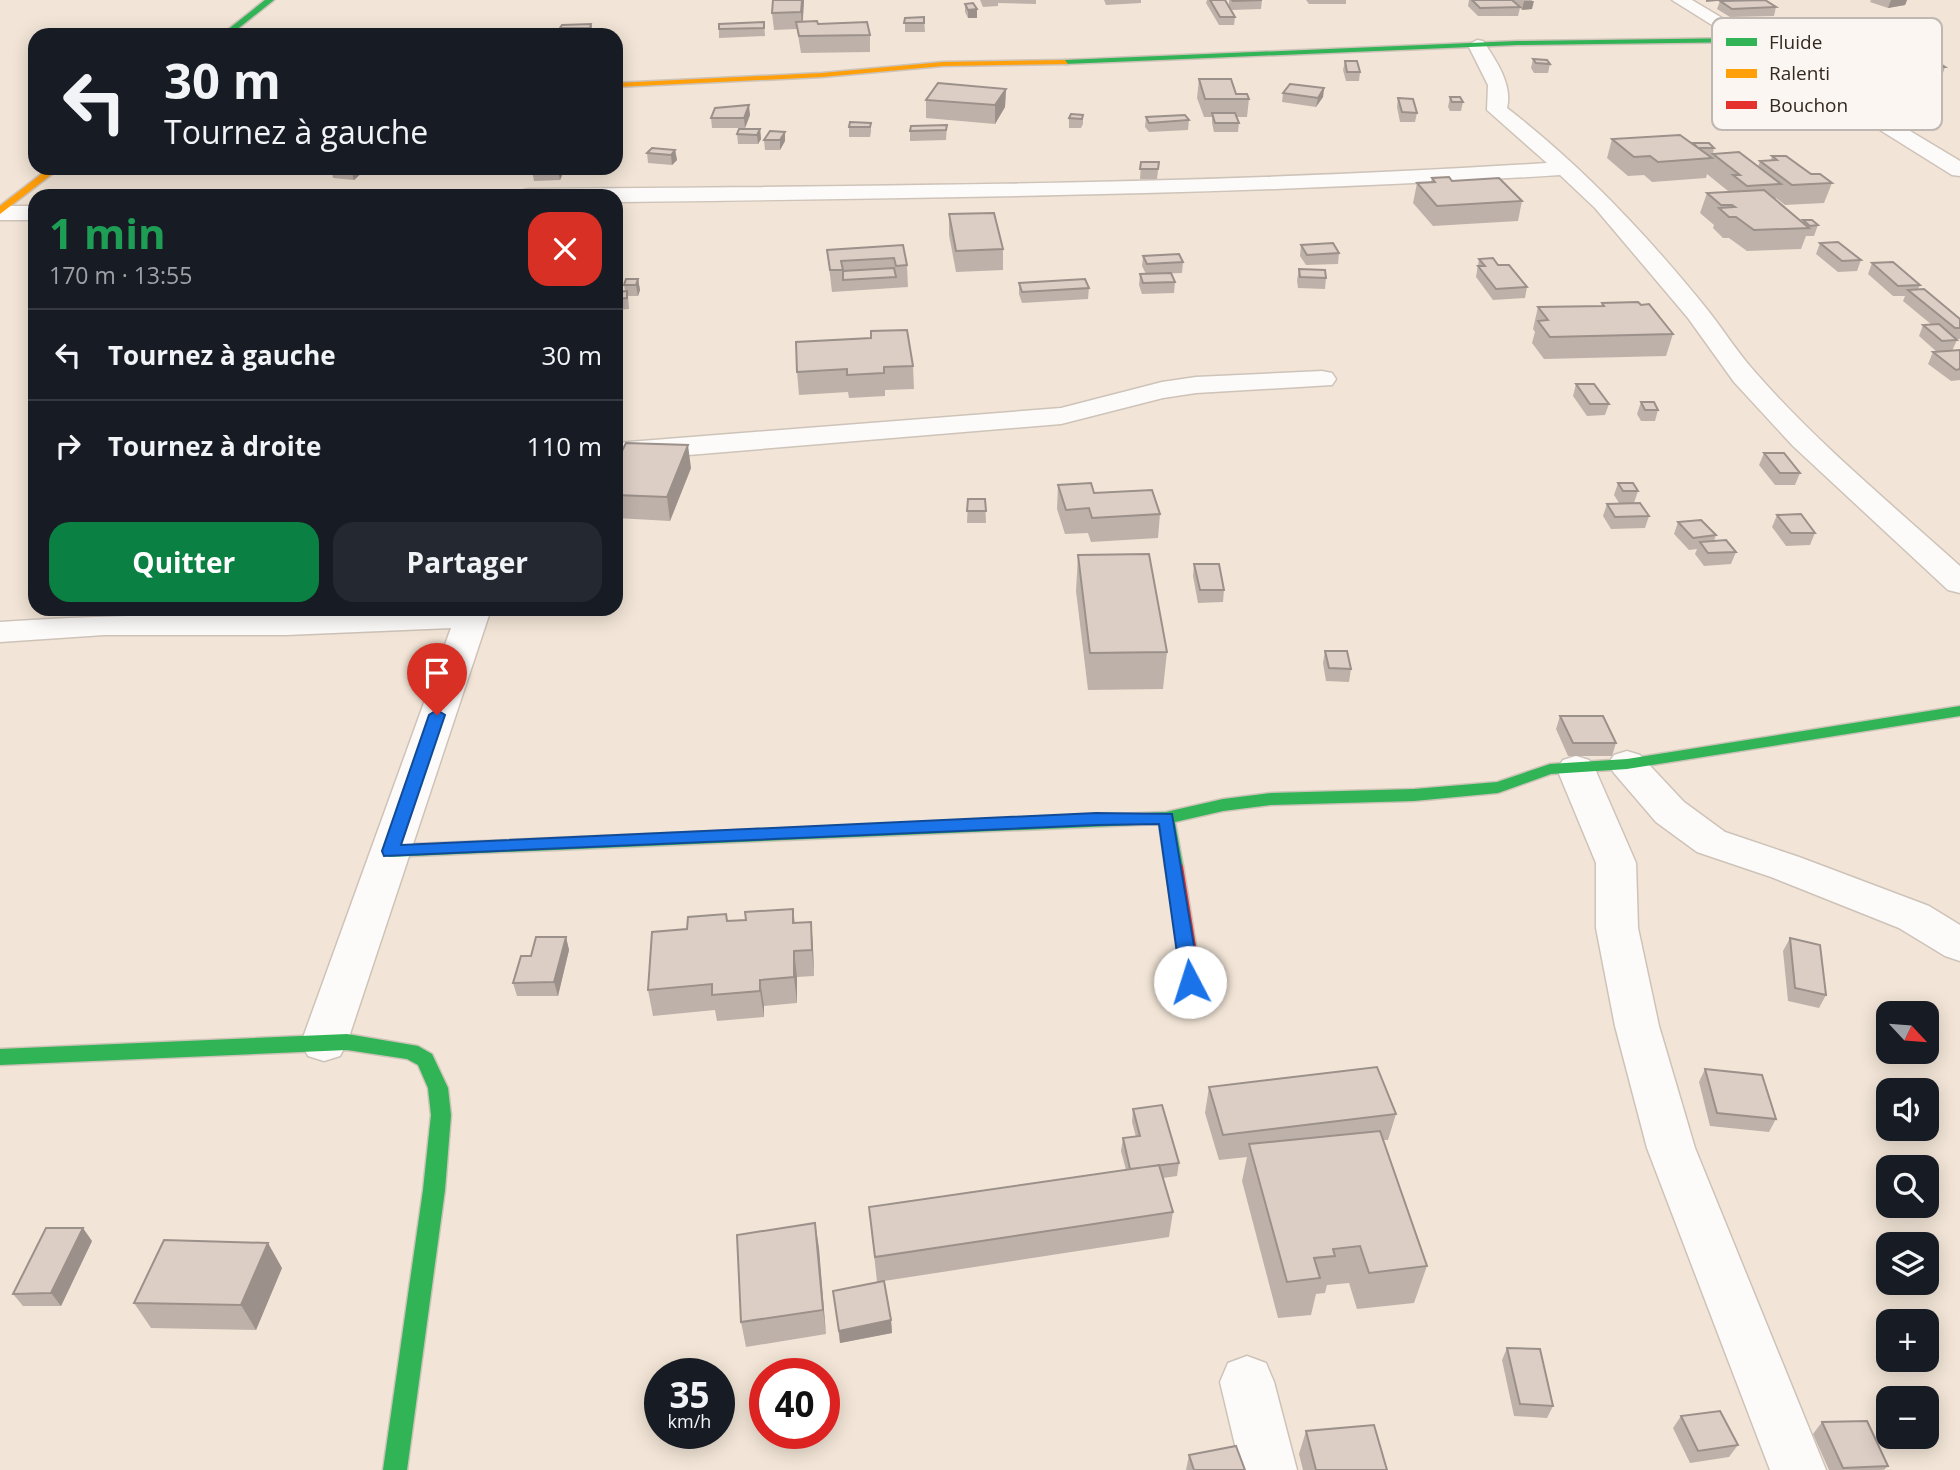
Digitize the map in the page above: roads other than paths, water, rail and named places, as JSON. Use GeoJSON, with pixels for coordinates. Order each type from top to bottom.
{"type":"FeatureCollection","features":[{"type":"Feature","properties":{"kind":"main road"},"geometry":{"type":"LineString","coordinates":[[234,28],[270,0]]}},
{"type":"Feature","properties":{"kind":"main road"},"geometry":{"type":"LineString","coordinates":[[623,85],[822,75],[943,64],[1108,61],[1477,45],[1712,41]]}},
{"type":"Feature","properties":{"kind":"main road"},"geometry":{"type":"LineString","coordinates":[[29,189],[46,175]]}},
{"type":"Feature","properties":{"kind":"main road"},"geometry":{"type":"LineString","coordinates":[[0,212],[28,190]]}},
{"type":"Feature","properties":{"kind":"main road"},"geometry":{"type":"LineString","coordinates":[[390,851],[1166,818],[1223,805],[1271,799],[1424,794],[1498,787],[1550,769],[1627,764],[1960,711]]}},
{"type":"Feature","properties":{"kind":"main road"},"geometry":{"type":"LineString","coordinates":[[1166,818],[1188,952],[1190,982],[1184,992]]}},
{"type":"Feature","properties":{"kind":"main road"},"geometry":{"type":"LineString","coordinates":[[0,1057],[347,1042],[411,1052],[425,1060],[438,1088],[441,1115],[434,1190],[395,1470]]}},
{"type":"Feature","properties":{"kind":"street"},"geometry":{"type":"LineString","coordinates":[[1680,0],[1712,20]]}},
{"type":"Feature","properties":{"kind":"street"},"geometry":{"type":"LineString","coordinates":[[1477,45],[1499,89],[1501,100],[1497,110],[1603,203],[1697,313],[1744,376],[1803,440],[1960,583]]}},
{"type":"Feature","properties":{"kind":"street"},"geometry":{"type":"LineString","coordinates":[[1894,130],[1960,170]]}},
{"type":"Feature","properties":{"kind":"street"},"geometry":{"type":"LineString","coordinates":[[623,196],[1104,189],[1366,181],[1565,167]]}},
{"type":"Feature","properties":{"kind":"street"},"geometry":{"type":"LineString","coordinates":[[0,212],[28,213]]}},
{"type":"Feature","properties":{"kind":"street"},"geometry":{"type":"LineString","coordinates":[[623,451],[1061,416],[1162,390],[1196,385],[1322,379]]}},
{"type":"Feature","properties":{"kind":"street"},"geometry":{"type":"LineString","coordinates":[[0,632],[104,625],[286,625],[426,616]]}},
{"type":"Feature","properties":{"kind":"street"},"geometry":{"type":"LineString","coordinates":[[324,1043],[471,616]]}},
{"type":"Feature","properties":{"kind":"street"},"geometry":{"type":"LineString","coordinates":[[1627,764],[1671,812],[1711,842],[1785,867],[1914,917],[1960,945]]}},
{"type":"Feature","properties":{"kind":"street"},"geometry":{"type":"LineString","coordinates":[[1576,769],[1616,863],[1617,928],[1637,1026],[1671,1148],[1798,1470]]}},
{"type":"Feature","properties":{"kind":"street"},"geometry":{"type":"LineString","coordinates":[[1248,1381],[1269,1470]]}}]}
